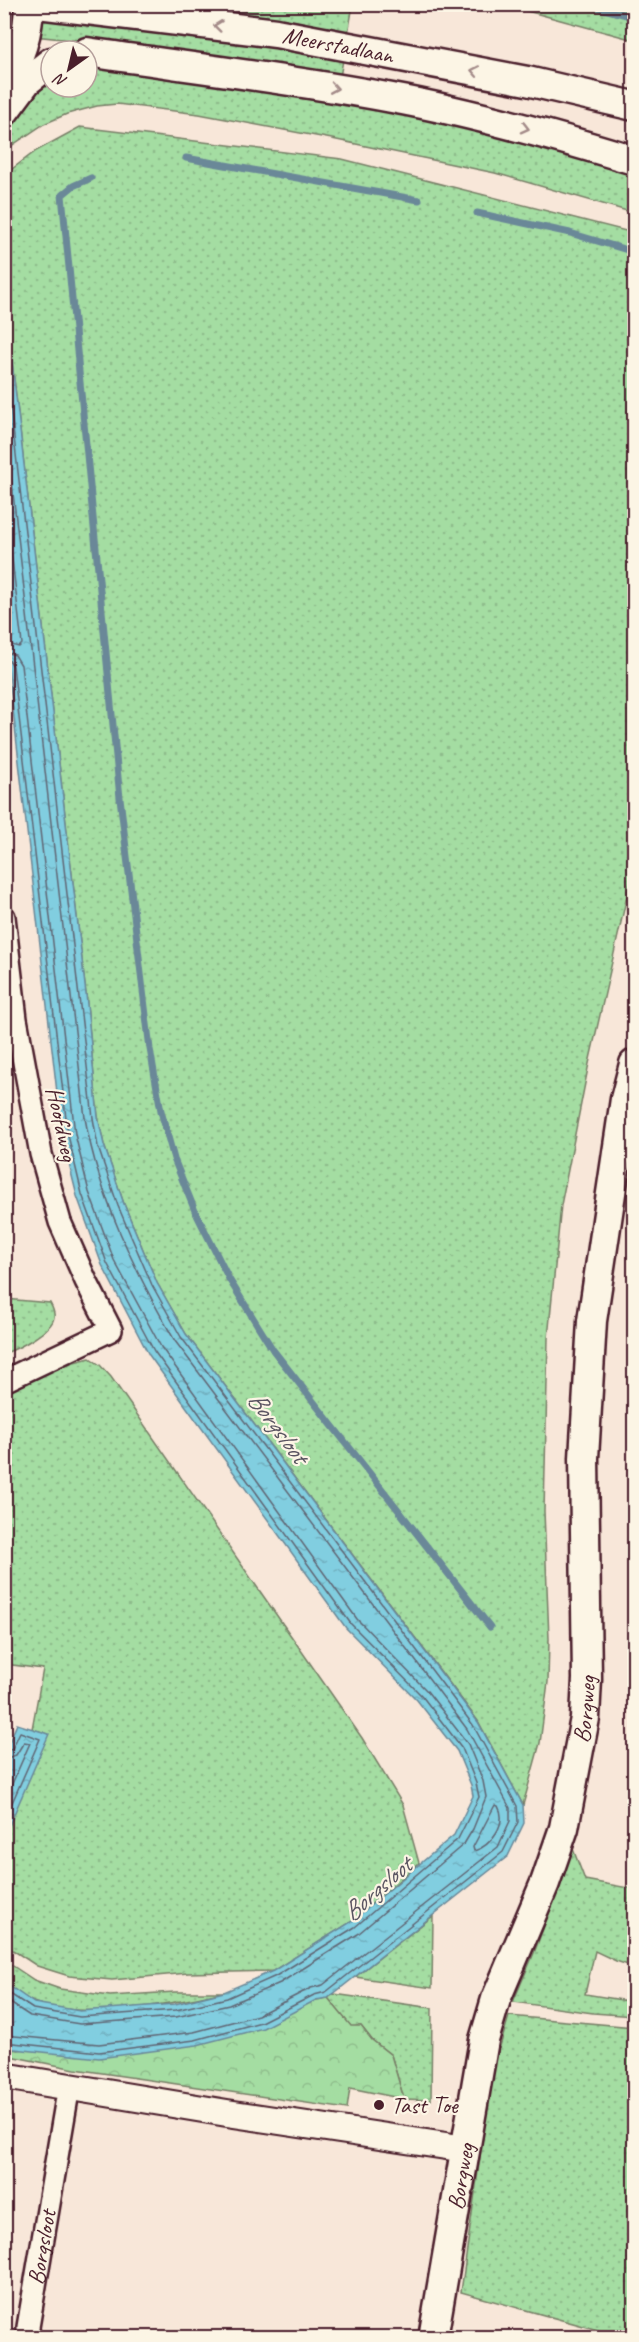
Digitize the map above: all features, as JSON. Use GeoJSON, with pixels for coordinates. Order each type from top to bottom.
{"type":"FeatureCollection","features":[{"type":"Feature","properties":{"kind":"main road"},"geometry":{"type":"LineString","coordinates":[[11,4],[9,29],[14,65]]}},
{"type":"Feature","properties":{"kind":"main road"},"geometry":{"type":"LineString","coordinates":[[4,112],[14,65],[26,27],[29,4]]}},
{"type":"Feature","properties":{"kind":"main road","name":"Meerstadlaan"},"geometry":{"type":"LineString","coordinates":[[38,4],[276,33],[527,81],[634,106]]}},
{"type":"Feature","properties":{"kind":"main road"},"geometry":{"type":"LineString","coordinates":[[14,65],[27,50],[39,45]]}},
{"type":"Feature","properties":{"kind":"main road","name":"Meerstadlaan"},"geometry":{"type":"LineString","coordinates":[[99,54],[277,77],[395,98],[527,128],[634,160]]}},
{"type":"Feature","properties":{"kind":"main road"},"geometry":{"type":"LineString","coordinates":[[14,65],[39,63]]}},
{"type":"Feature","properties":{"kind":"main road","name":"Borgweg"},"geometry":{"type":"LineString","coordinates":[[433,2337],[475,2085],[491,2012],[555,1855],[571,1798],[584,1729],[587,1679],[584,1458],[592,1321],[625,1099],[634,1064]]}},
{"type":"Feature","properties":{"kind":"street","name":"Hoofdweg"},"geometry":{"type":"LineString","coordinates":[[4,917],[16,1019],[41,1154],[60,1222],[111,1330],[4,1381]]}},
{"type":"Feature","properties":{"kind":"street"},"geometry":{"type":"LineString","coordinates":[[4,2076],[466,2149]]}},
{"type":"Feature","properties":{"kind":"street","name":"Borgsloot"},"geometry":{"type":"LineString","coordinates":[[29,2337],[28,2327],[69,2086]]}},
{"type":"Feature","properties":{"kind":"green space"},"geometry":{"type":"Polygon","coordinates":[[[121,5],[353,5],[347,40],[121,5]]]}},
{"type":"Feature","properties":{"kind":"green space"},"geometry":{"type":"Polygon","coordinates":[[[505,5],[634,5],[634,40],[505,5]]]}},
{"type":"Feature","properties":{"kind":"green space"},"geometry":{"type":"Polygon","coordinates":[[[37,19],[176,33],[344,54],[339,83],[99,44],[99,39],[34,36],[37,19]]]}},
{"type":"Feature","properties":{"kind":"green space"},"geometry":{"type":"Polygon","coordinates":[[[99,67],[321,93],[550,145],[634,170],[634,213],[495,173],[199,114],[117,104],[97,106],[67,114],[44,124],[5,150],[5,126],[39,88],[39,99],[99,99],[99,67]]]}},
{"type":"Feature","properties":{"kind":"green space"},"geometry":{"type":"Polygon","coordinates":[[[80,127],[342,159],[634,233],[634,865],[588,1068],[561,1205],[548,1338],[544,1511],[549,1639],[548,1682],[540,1743],[523,1805],[478,1721],[186,1334],[157,1283],[124,1204],[104,1145],[98,1117],[86,994],[5,302],[4,175],[36,151],[80,127]]]}},
{"type":"Feature","properties":{"kind":"green space"},"geometry":{"type":"Polygon","coordinates":[[[5,1299],[50,1303],[54,1315],[48,1328],[26,1344],[5,1353],[5,1299]]]}},
{"type":"Feature","properties":{"kind":"green space"},"geometry":{"type":"Polygon","coordinates":[[[90,1358],[111,1377],[362,1738],[403,1805],[419,1863],[351,1922],[273,1971],[188,1973],[112,1980],[69,1976],[37,1966],[5,1945],[4,1835],[48,1734],[32,1729],[43,1669],[5,1664],[5,1391],[66,1364],[90,1358]]]}},
{"type":"Feature","properties":{"kind":"green space"},"geometry":{"type":"Polygon","coordinates":[[[573,1849],[585,1880],[634,1889],[634,1967],[595,1951],[585,1994],[634,2002],[634,2016],[513,2002],[573,1849]]]}},
{"type":"Feature","properties":{"kind":"green space"},"geometry":{"type":"Polygon","coordinates":[[[433,1916],[432,1988],[355,1977],[433,1916]]]}},
{"type":"Feature","properties":{"kind":"green space"},"geometry":{"type":"Polygon","coordinates":[[[4,1960],[34,1980],[60,1989],[110,1996],[224,1992],[129,2008],[79,2010],[56,2008],[32,2002],[5,1983],[4,1960]]]}},
{"type":"Feature","properties":{"kind":"green space"},"geometry":{"type":"Polygon","coordinates":[[[334,1994],[432,2008],[431,2100],[404,2099],[391,2055],[372,2040],[361,2026],[351,2027],[328,1998],[334,1994]]]}},
{"type":"Feature","properties":{"kind":"green space"},"geometry":{"type":"Polygon","coordinates":[[[328,1998],[351,2026],[361,2026],[372,2040],[391,2055],[404,2099],[350,2088],[347,2109],[75,2069],[5,2055],[4,2048],[18,2050],[328,1998]]]}},
{"type":"Feature","properties":{"kind":"green space"},"geometry":{"type":"Polygon","coordinates":[[[509,2016],[634,2027],[634,2337],[615,2337],[616,2335],[461,2292],[493,2070],[509,2016]]]}},
{"type":"Feature","properties":{"kind":"water"},"geometry":{"type":"Polygon","coordinates":[[[5,302],[86,994],[98,1117],[104,1145],[124,1204],[157,1283],[186,1334],[478,1722],[523,1805],[524,1823],[508,1856],[328,1998],[316,2000],[263,2028],[197,2045],[99,2058],[5,2048],[5,1983],[34,2003],[80,2011],[175,2004],[224,1992],[273,1971],[351,1922],[454,1835],[473,1796],[471,1785],[457,1751],[417,1700],[346,1628],[149,1355],[102,1265],[77,1196],[62,1136],[5,640],[5,302]]]}},
{"type":"Feature","properties":{"kind":"water"},"geometry":{"type":"Polygon","coordinates":[[[17,1724],[49,1734],[5,1835],[5,1751],[17,1724]]]}},
{"type":"Feature","properties":{"kind":"waterway"},"geometry":{"type":"LineString","coordinates":[[585,4],[634,17]]}},
{"type":"Feature","properties":{"kind":"waterway"},"geometry":{"type":"LineString","coordinates":[[186,158],[419,200]]}},
{"type":"Feature","properties":{"kind":"waterway"},"geometry":{"type":"LineString","coordinates":[[91,178],[73,186],[62,195],[120,798],[150,1049],[161,1111],[174,1159],[195,1211],[229,1279],[273,1350],[490,1627]]}},
{"type":"Feature","properties":{"kind":"waterway"},"geometry":{"type":"LineString","coordinates":[[477,213],[570,233],[634,252]]}},
{"type":"Feature","properties":{"kind":"place","name":"Tast Toe"},"geometry":{"type":"Point","coordinates":[379,2105]}}]}
